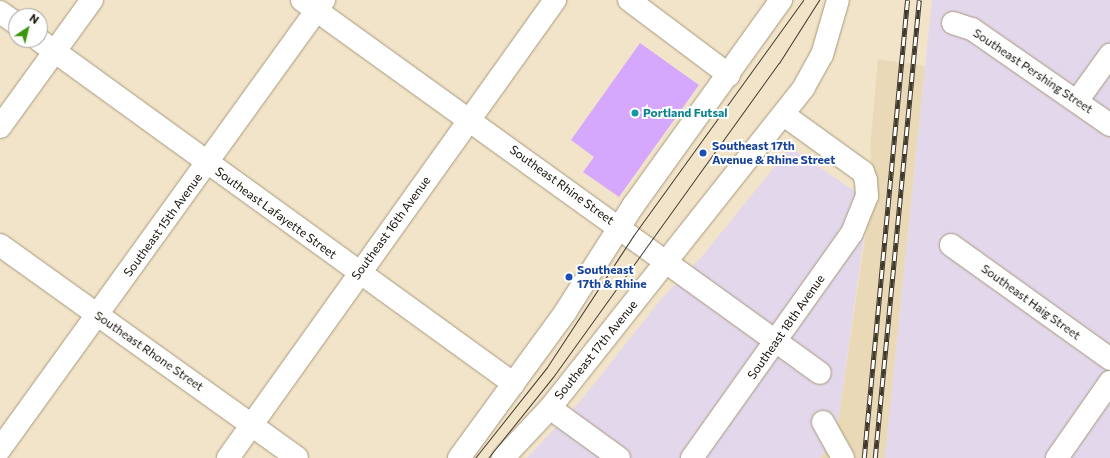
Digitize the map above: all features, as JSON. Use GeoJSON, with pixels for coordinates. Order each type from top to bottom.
{"type":"FeatureCollection","features":[{"type":"Feature","properties":{"kind":"street"},"geometry":{"type":"LineString","coordinates":[[48,45],[92,0]]}},
{"type":"Feature","properties":{"kind":"street","name":"Southeast 16th Avenue"},"geometry":{"type":"LineString","coordinates":[[228,458],[555,0]]}},
{"type":"Feature","properties":{"kind":"street"},"geometry":{"type":"LineString","coordinates":[[629,0],[728,75]]}},
{"type":"Feature","properties":{"kind":"street"},"geometry":{"type":"LineString","coordinates":[[460,458],[566,311],[619,226],[781,0]]}},
{"type":"Feature","properties":{"kind":"street","name":"Southeast 17th Avenue"},"geometry":{"type":"LineString","coordinates":[[503,458],[550,408],[784,115],[822,55],[838,0]]}},
{"type":"Feature","properties":{"kind":"street","name":"Southeast Rhine Street"},"geometry":{"type":"LineString","coordinates":[[315,4],[820,373]]}},
{"type":"Feature","properties":{"kind":"street","name":"Southeast 15th Avenue"},"geometry":{"type":"LineString","coordinates":[[0,449],[97,314],[208,164],[315,4]]}},
{"type":"Feature","properties":{"kind":"street","name":"Southeast Pershing Street"},"geometry":{"type":"LineString","coordinates":[[953,23],[972,29],[1110,125]]}},
{"type":"Feature","properties":{"kind":"street","name":"Southeast Lafayette Street"},"geometry":{"type":"LineString","coordinates":[[48,47],[514,384]]}},
{"type":"Feature","properties":{"kind":"street"},"geometry":{"type":"LineString","coordinates":[[0,127],[46,48]]}},
{"type":"Feature","properties":{"kind":"street"},"geometry":{"type":"LineString","coordinates":[[1077,101],[1110,55]]}},
{"type":"Feature","properties":{"kind":"street","name":"Southeast 18th Avenue"},"geometry":{"type":"LineString","coordinates":[[692,458],[852,233],[867,189],[866,180],[859,169],[784,115]]}},
{"type":"Feature","properties":{"kind":"street","name":"Southeast Rhone Street"},"geometry":{"type":"LineString","coordinates":[[0,245],[297,458]]}},
{"type":"Feature","properties":{"kind":"street","name":"Southeast Haig Street"},"geometry":{"type":"LineString","coordinates":[[951,245],[1110,359]]}},
{"type":"Feature","properties":{"kind":"street"},"geometry":{"type":"LineString","coordinates":[[1057,458],[1110,382]]}},
{"type":"Feature","properties":{"kind":"street"},"geometry":{"type":"LineString","coordinates":[[550,408],[619,458]]}},
{"type":"Feature","properties":{"kind":"street"},"geometry":{"type":"LineString","coordinates":[[823,422],[843,458]]}},
{"type":"Feature","properties":{"kind":"shaded area"},"geometry":{"type":"Polygon","coordinates":[[[932,0],[1110,0],[1110,458],[885,458],[932,0]]]}},
{"type":"Feature","properties":{"kind":"shaded area"},"geometry":{"type":"Polygon","coordinates":[[[878,59],[925,66],[885,458],[820,458],[836,435],[873,184],[870,149],[878,59]]]}},
{"type":"Feature","properties":{"kind":"shaded area"},"geometry":{"type":"Polygon","coordinates":[[[788,150],[796,151],[869,201],[836,436],[820,458],[527,458],[583,398],[662,298],[704,254],[788,150]]]}},
{"type":"Feature","properties":{"kind":"building","name":"Portland Futsal"},"geometry":{"type":"Polygon","coordinates":[[[640,43],[699,85],[619,197],[583,172],[594,157],[571,140],[640,43]]]}},
{"type":"Feature","properties":{"kind":"tram line"},"geometry":{"type":"LineString","coordinates":[[475,458],[547,367],[633,236],[803,0]]}},
{"type":"Feature","properties":{"kind":"tram line"},"geometry":{"type":"LineString","coordinates":[[488,458],[553,377],[779,63],[819,0]]}},
{"type":"Feature","properties":{"kind":"railway"},"geometry":{"type":"LineString","coordinates":[[864,458],[907,0]]}},
{"type":"Feature","properties":{"kind":"railway"},"geometry":{"type":"LineString","coordinates":[[875,458],[919,0]]}},
{"type":"Feature","properties":{"kind":"place","name":"Portland Futsal"},"geometry":{"type":"Point","coordinates":[635,113]}},
{"type":"Feature","properties":{"kind":"place","name":"Southeast 17th Avenue & Rhine Street"},"geometry":{"type":"Point","coordinates":[703,153]}},
{"type":"Feature","properties":{"kind":"place","name":"Southeast 17th & Rhine"},"geometry":{"type":"Point","coordinates":[569,277]}}]}
